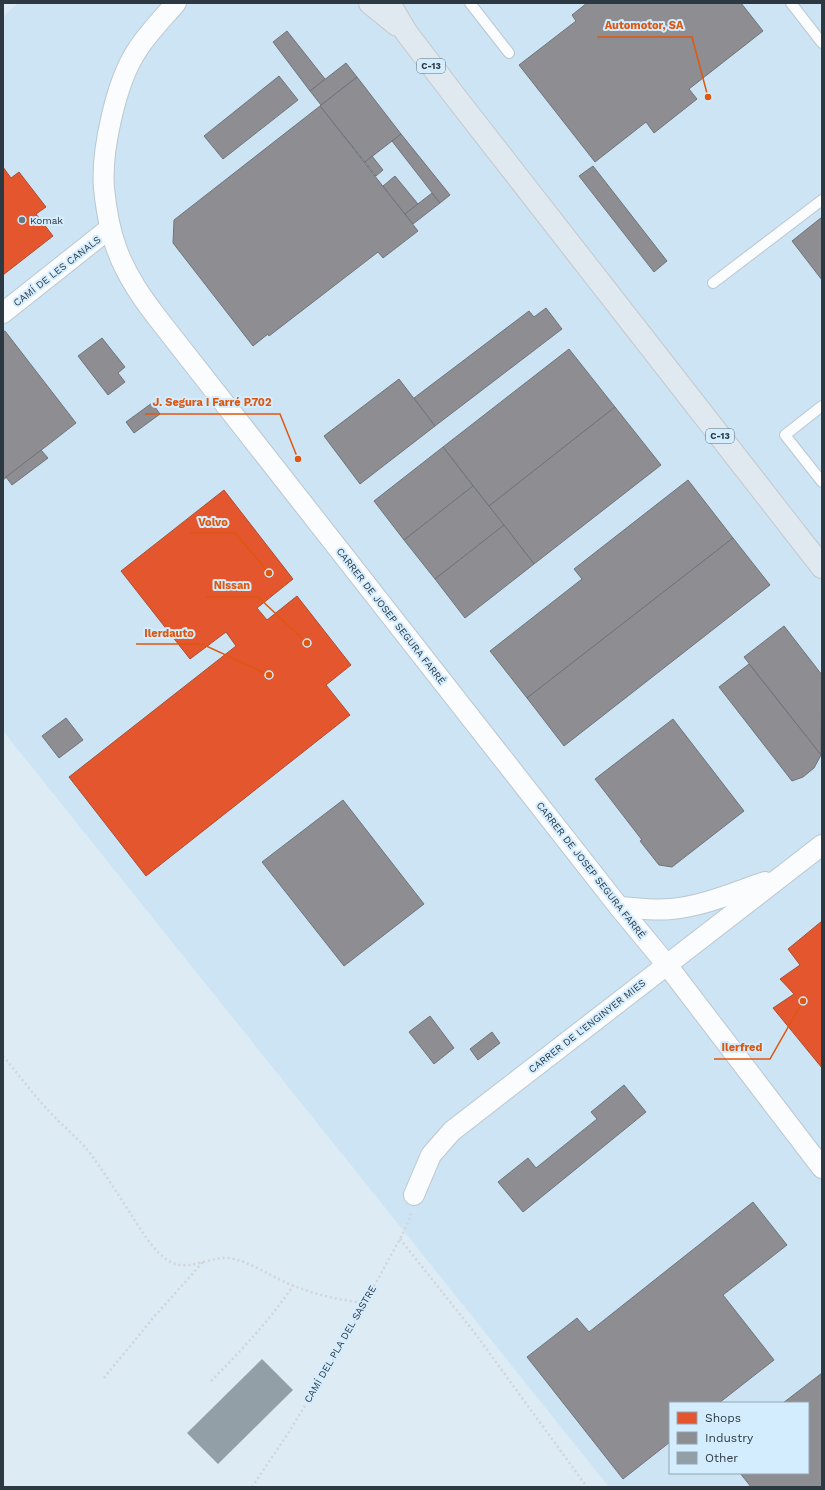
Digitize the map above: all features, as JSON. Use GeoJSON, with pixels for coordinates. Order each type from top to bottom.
{"type":"FeatureCollection","features":[{"type":"Feature","properties":{"kind":"main road","name":"C-13"},"geometry":{"type":"LineString","coordinates":[[370,3],[406,32]]}},
{"type":"Feature","properties":{"kind":"main road","name":"C-13"},"geometry":{"type":"LineString","coordinates":[[389,3],[406,32],[822,567]]}},
{"type":"Feature","properties":{"kind":"street","name":"CARRER DE JOSEP SEGURA FARRÉ"},"geometry":{"type":"LineString","coordinates":[[176,3],[159,21],[132,59],[122,84],[112,119],[104,167],[104,187],[110,228],[116,248],[125,268],[145,302],[619,907],[667,965],[822,1168]]}},
{"type":"Feature","properties":{"kind":"street","name":"CARRER DE JOSEP SEGURA FARRÉ"},"geometry":{"type":"LineString","coordinates":[[159,21],[188,3]]}},
{"type":"Feature","properties":{"kind":"street","name":"CAMÍ DE LES CANALS"},"geometry":{"type":"LineString","coordinates":[[3,313],[110,228]]}},
{"type":"Feature","properties":{"kind":"street","name":"CARRER DE L'ENGINYER MIES"},"geometry":{"type":"LineString","coordinates":[[414,1195],[431,1155],[452,1131],[822,845]]}},
{"type":"Feature","properties":{"kind":"street","name":"CARRER DE L'ENGINYER MIES"},"geometry":{"type":"LineString","coordinates":[[619,907],[671,909],[701,904],[782,876]]}},
{"type":"Feature","properties":{"kind":"lane"},"geometry":{"type":"LineString","coordinates":[[470,3],[510,53]]}},
{"type":"Feature","properties":{"kind":"lane"},"geometry":{"type":"LineString","coordinates":[[791,3],[822,43]]}},
{"type":"Feature","properties":{"kind":"lane"},"geometry":{"type":"LineString","coordinates":[[713,284],[822,200]]}},
{"type":"Feature","properties":{"kind":"lane"},"geometry":{"type":"LineString","coordinates":[[822,406],[785,435],[822,482]]}},
{"type":"Feature","properties":{"kind":"path"},"geometry":{"type":"LineString","coordinates":[[3,1056],[47,1109],[92,1155],[144,1234],[164,1258],[170,1262],[178,1264],[193,1264],[216,1259],[232,1258],[250,1265],[292,1286],[328,1297],[365,1303]]}},
{"type":"Feature","properties":{"kind":"path","name":"CAMÍ DEL PLA DEL SASTRE"},"geometry":{"type":"LineString","coordinates":[[252,1487],[287,1435],[365,1303],[409,1222],[414,1195]]}},
{"type":"Feature","properties":{"kind":"path"},"geometry":{"type":"LineString","coordinates":[[400,1239],[474,1332],[588,1487]]}},
{"type":"Feature","properties":{"kind":"path"},"geometry":{"type":"LineString","coordinates":[[104,1378],[152,1318],[203,1262]]}},
{"type":"Feature","properties":{"kind":"path"},"geometry":{"type":"LineString","coordinates":[[211,1381],[267,1322],[292,1286]]}},
{"type":"Feature","properties":{"kind":"shaded area"},"geometry":{"type":"Polygon","coordinates":[[[18,3],[822,3],[822,1487],[609,1487],[3,731],[3,17],[18,3]]]}},
{"type":"Feature","properties":{"kind":"building: Shops","name":"Komak"},"geometry":{"type":"Polygon","coordinates":[[[3,167],[11,178],[19,172],[46,207],[36,214],[53,236],[3,275],[3,167]]]}},
{"type":"Feature","properties":{"kind":"building: Shops"},"geometry":{"type":"Polygon","coordinates":[[[224,490],[293,579],[257,608],[267,620],[297,596],[351,665],[326,685],[350,715],[146,876],[69,777],[236,646],[226,632],[190,659],[121,571],[224,490]]]}},
{"type":"Feature","properties":{"kind":"building: Shops"},"geometry":{"type":"Polygon","coordinates":[[[822,921],[822,1068],[773,1008],[794,994],[780,979],[800,965],[788,949],[822,921]]]}},
{"type":"Feature","properties":{"kind":"building: Industry"},"geometry":{"type":"Polygon","coordinates":[[[587,3],[741,3],[763,31],[689,89],[697,99],[654,133],[646,122],[595,162],[519,65],[576,21],[572,15],[587,3]]]}},
{"type":"Feature","properties":{"kind":"building: Industry"},"geometry":{"type":"Polygon","coordinates":[[[287,31],[325,79],[310,91],[273,42],[287,31]]]}},
{"type":"Feature","properties":{"kind":"building: Industry"},"geometry":{"type":"Polygon","coordinates":[[[346,63],[357,77],[321,105],[310,91],[346,63]]]}},
{"type":"Feature","properties":{"kind":"building: Industry"},"geometry":{"type":"Polygon","coordinates":[[[279,76],[298,100],[223,159],[204,136],[279,76]]]}},
{"type":"Feature","properties":{"kind":"building: Industry"},"geometry":{"type":"Polygon","coordinates":[[[357,77],[401,134],[365,162],[320,106],[357,77]]]}},
{"type":"Feature","properties":{"kind":"building: Industry"},"geometry":{"type":"Polygon","coordinates":[[[320,106],[418,231],[383,258],[378,252],[269,336],[268,334],[253,346],[173,243],[174,220],[320,106]]]}},
{"type":"Feature","properties":{"kind":"building: Industry"},"geometry":{"type":"Polygon","coordinates":[[[401,134],[450,195],[440,203],[392,141],[401,134]]]}},
{"type":"Feature","properties":{"kind":"building: Industry"},"geometry":{"type":"Polygon","coordinates":[[[372,156],[383,170],[376,176],[365,162],[372,156]]]}},
{"type":"Feature","properties":{"kind":"building: Industry"},"geometry":{"type":"Polygon","coordinates":[[[593,166],[667,261],[654,272],[579,176],[593,166]]]}},
{"type":"Feature","properties":{"kind":"building: Industry"},"geometry":{"type":"Polygon","coordinates":[[[395,176],[418,204],[405,214],[383,186],[395,176]]]}},
{"type":"Feature","properties":{"kind":"building: Industry"},"geometry":{"type":"Polygon","coordinates":[[[432,193],[440,203],[413,224],[405,214],[432,193]]]}},
{"type":"Feature","properties":{"kind":"building: Industry"},"geometry":{"type":"Polygon","coordinates":[[[822,217],[822,280],[792,241],[822,217]]]}},
{"type":"Feature","properties":{"kind":"building: Industry"},"geometry":{"type":"Polygon","coordinates":[[[546,308],[562,329],[435,426],[414,398],[529,311],[534,317],[546,308]]]}},
{"type":"Feature","properties":{"kind":"building: Industry"},"geometry":{"type":"Polygon","coordinates":[[[5,331],[76,423],[3,480],[3,332],[5,331]]]}},
{"type":"Feature","properties":{"kind":"building: Industry"},"geometry":{"type":"Polygon","coordinates":[[[102,338],[125,367],[118,373],[125,382],[108,395],[78,356],[102,338]]]}},
{"type":"Feature","properties":{"kind":"building: Industry"},"geometry":{"type":"Polygon","coordinates":[[[569,349],[615,407],[489,506],[443,447],[569,349]]]}},
{"type":"Feature","properties":{"kind":"building: Industry"},"geometry":{"type":"Polygon","coordinates":[[[399,379],[435,426],[360,484],[324,436],[399,379]]]}},
{"type":"Feature","properties":{"kind":"building: Industry"},"geometry":{"type":"Polygon","coordinates":[[[152,403],[160,414],[134,433],[126,422],[152,403]]]}},
{"type":"Feature","properties":{"kind":"building: Industry"},"geometry":{"type":"Polygon","coordinates":[[[615,407],[661,465],[534,564],[489,506],[615,407]]]}},
{"type":"Feature","properties":{"kind":"building: Industry"},"geometry":{"type":"Polygon","coordinates":[[[443,447],[473,486],[404,540],[374,501],[443,447]]]}},
{"type":"Feature","properties":{"kind":"building: Industry"},"geometry":{"type":"Polygon","coordinates":[[[41,450],[48,458],[12,485],[6,477],[41,450]]]}},
{"type":"Feature","properties":{"kind":"building: Industry"},"geometry":{"type":"Polygon","coordinates":[[[688,480],[733,538],[527,698],[490,651],[582,579],[574,569],[688,480]]]}},
{"type":"Feature","properties":{"kind":"building: Industry"},"geometry":{"type":"Polygon","coordinates":[[[473,486],[504,525],[435,579],[404,540],[473,486]]]}},
{"type":"Feature","properties":{"kind":"building: Industry"},"geometry":{"type":"Polygon","coordinates":[[[504,525],[534,564],[465,618],[435,579],[504,525]]]}},
{"type":"Feature","properties":{"kind":"building: Industry"},"geometry":{"type":"Polygon","coordinates":[[[733,538],[770,585],[564,746],[527,698],[733,538]]]}},
{"type":"Feature","properties":{"kind":"building: Industry"},"geometry":{"type":"Polygon","coordinates":[[[784,626],[822,675],[821,755],[744,657],[784,626]]]}},
{"type":"Feature","properties":{"kind":"building: Industry"},"geometry":{"type":"Polygon","coordinates":[[[749,664],[821,755],[814,768],[803,777],[792,781],[719,687],[749,664]]]}},
{"type":"Feature","properties":{"kind":"building: Industry"},"geometry":{"type":"Polygon","coordinates":[[[66,718],[83,740],[59,758],[42,736],[66,718]]]}},
{"type":"Feature","properties":{"kind":"building: Industry"},"geometry":{"type":"Polygon","coordinates":[[[673,719],[744,811],[672,867],[659,865],[640,841],[642,840],[595,779],[673,719]]]}},
{"type":"Feature","properties":{"kind":"building: Industry"},"geometry":{"type":"Polygon","coordinates":[[[343,800],[424,904],[344,966],[262,862],[343,800]]]}},
{"type":"Feature","properties":{"kind":"building: Industry"},"geometry":{"type":"Polygon","coordinates":[[[430,1016],[454,1048],[434,1064],[409,1032],[430,1016]]]}},
{"type":"Feature","properties":{"kind":"building: Industry"},"geometry":{"type":"Polygon","coordinates":[[[492,1032],[500,1043],[478,1060],[470,1049],[492,1032]]]}},
{"type":"Feature","properties":{"kind":"building: Industry"},"geometry":{"type":"Polygon","coordinates":[[[624,1085],[646,1112],[523,1212],[498,1182],[528,1158],[536,1168],[597,1119],[591,1112],[624,1085]]]}},
{"type":"Feature","properties":{"kind":"building: Industry"},"geometry":{"type":"Polygon","coordinates":[[[753,1202],[787,1245],[723,1295],[774,1360],[720,1402],[669,1402],[669,1443],[623,1479],[527,1357],[577,1318],[589,1332],[753,1202]]]}},
{"type":"Feature","properties":{"kind":"building: Industry"},"geometry":{"type":"Polygon","coordinates":[[[822,1373],[822,1487],[751,1487],[741,1474],[809,1474],[809,1402],[784,1402],[822,1373]]]}},
{"type":"Feature","properties":{"kind":"building: Other"},"geometry":{"type":"Polygon","coordinates":[[[262,1359],[293,1390],[218,1464],[187,1433],[262,1359]]]}},
{"type":"Feature","properties":{"kind":"place","name":"Automotor, SA"},"geometry":{"type":"Point","coordinates":[708,97]}},
{"type":"Feature","properties":{"kind":"place","name":"Komak"},"geometry":{"type":"Point","coordinates":[22,220]}},
{"type":"Feature","properties":{"kind":"place","name":"J. Segura i Farré P.702"},"geometry":{"type":"Point","coordinates":[298,459]}},
{"type":"Feature","properties":{"kind":"place","name":"Volvo"},"geometry":{"type":"Point","coordinates":[269,573]}},
{"type":"Feature","properties":{"kind":"place","name":"Nissan"},"geometry":{"type":"Point","coordinates":[307,643]}},
{"type":"Feature","properties":{"kind":"place","name":"Ilerdauto"},"geometry":{"type":"Point","coordinates":[269,675]}},
{"type":"Feature","properties":{"kind":"place","name":"Ilerfred"},"geometry":{"type":"Point","coordinates":[803,1001]}}]}
